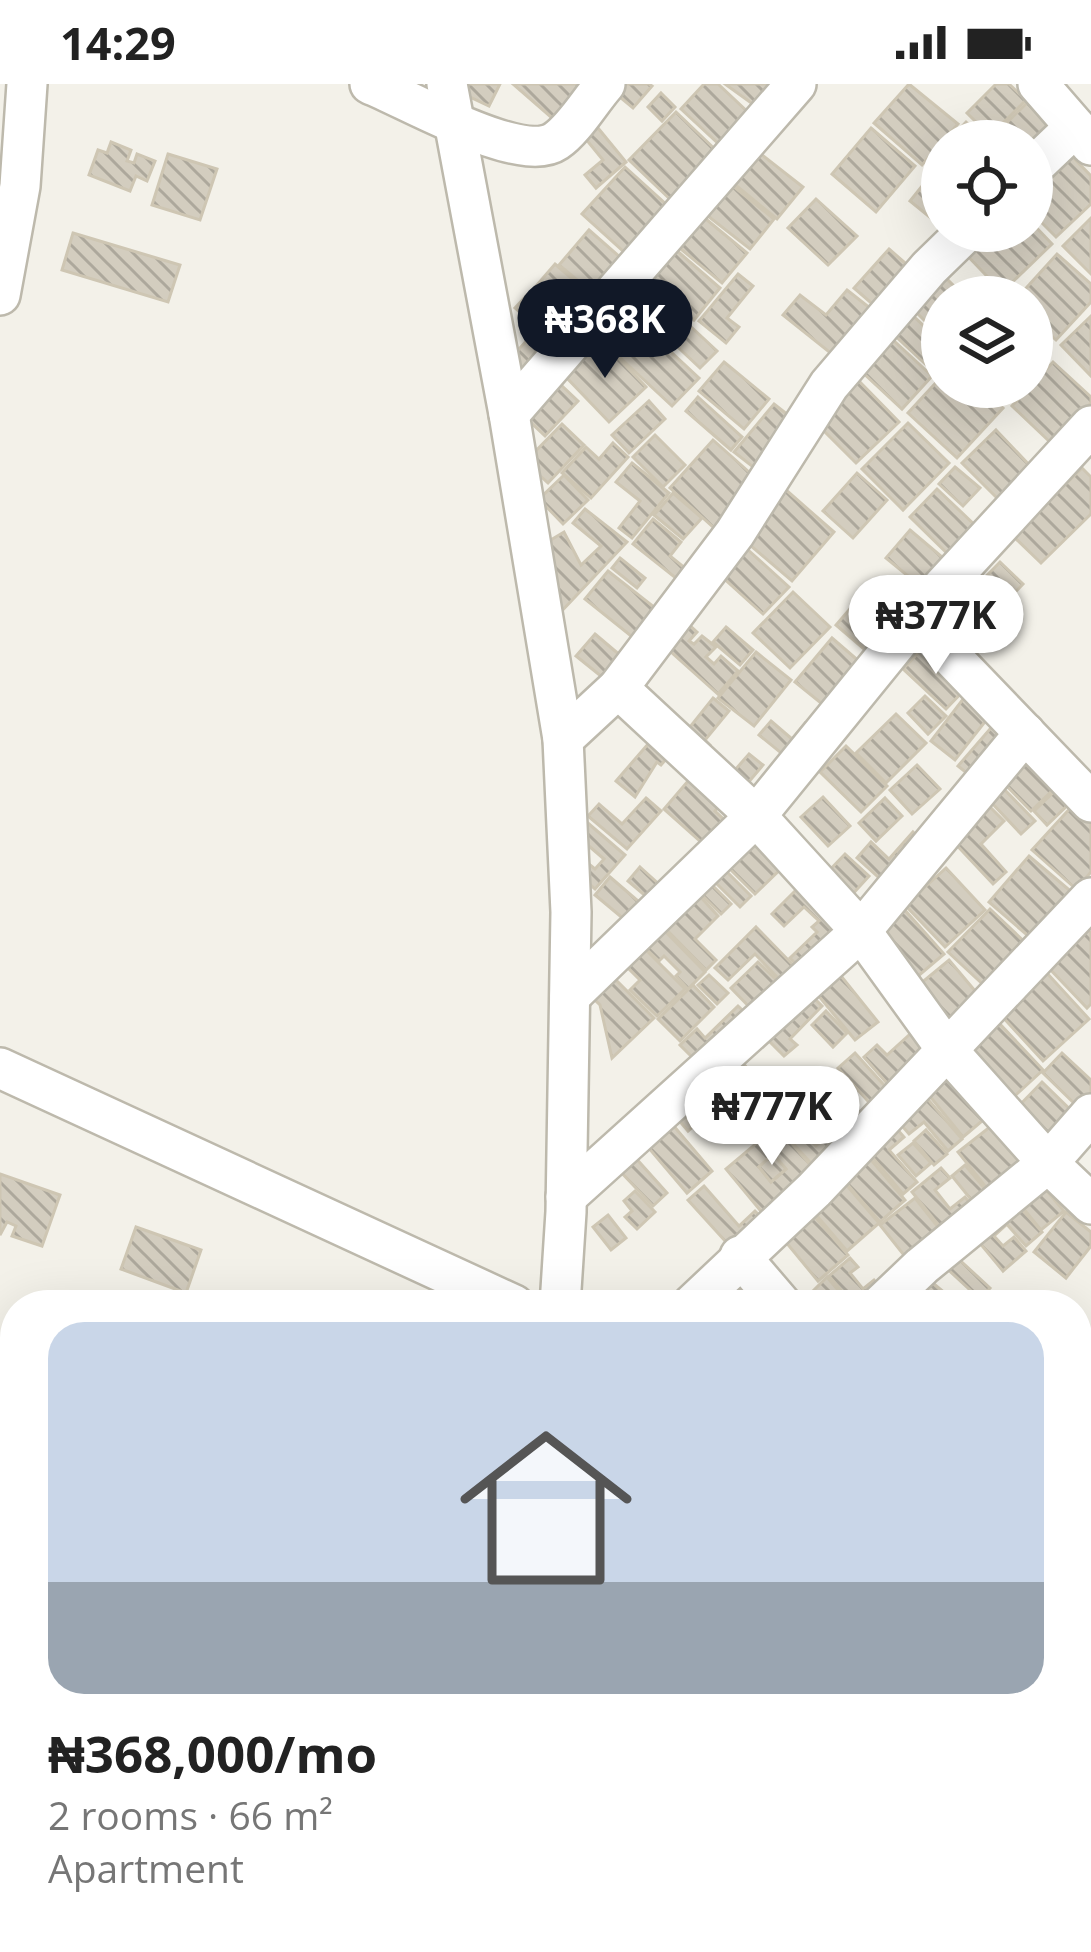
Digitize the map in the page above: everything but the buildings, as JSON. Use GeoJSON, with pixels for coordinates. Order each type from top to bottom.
{"type":"FeatureCollection","features":[{"type":"Feature","properties":{"kind":"street"},"geometry":{"type":"LineString","coordinates":[[0,296],[20,186],[27,84]]}},
{"type":"Feature","properties":{"kind":"street"},"geometry":{"type":"LineString","coordinates":[[370,84],[450,103],[507,142],[529,148],[555,142],[605,84]]}},
{"type":"Feature","properties":{"kind":"street"},"geometry":{"type":"LineString","coordinates":[[508,413],[796,84]]}},
{"type":"Feature","properties":{"kind":"street"},"geometry":{"type":"LineString","coordinates":[[450,103],[563,740],[569,811],[570,996],[561,1290]]}},
{"type":"Feature","properties":{"kind":"street"},"geometry":{"type":"LineString","coordinates":[[1053,139],[1072,112]]}},
{"type":"Feature","properties":{"kind":"street"},"geometry":{"type":"LineString","coordinates":[[563,740],[618,688],[735,533],[830,385],[946,252]]}},
{"type":"Feature","properties":{"kind":"street"},"geometry":{"type":"LineString","coordinates":[[570,996],[756,816],[915,619],[1091,426]]}},
{"type":"Feature","properties":{"kind":"street"},"geometry":{"type":"LineString","coordinates":[[915,619],[1091,802]]}},
{"type":"Feature","properties":{"kind":"street"},"geometry":{"type":"LineString","coordinates":[[618,688],[756,816],[861,931],[947,1049],[1091,1204]]}},
{"type":"Feature","properties":{"kind":"street"},"geometry":{"type":"LineString","coordinates":[[566,1197],[861,931],[1025,733]]}},
{"type":"Feature","properties":{"kind":"street"},"geometry":{"type":"LineString","coordinates":[[707,1290],[814,1190],[1091,898]]}},
{"type":"Feature","properties":{"kind":"street"},"geometry":{"type":"LineString","coordinates":[[0,1068],[481,1290]]}},
{"type":"Feature","properties":{"kind":"street"},"geometry":{"type":"LineString","coordinates":[[897,1290],[1048,1163],[1091,1114]]}},
{"type":"Feature","properties":{"kind":"street"},"geometry":{"type":"LineString","coordinates":[[740,1256],[769,1290]]}}]}
